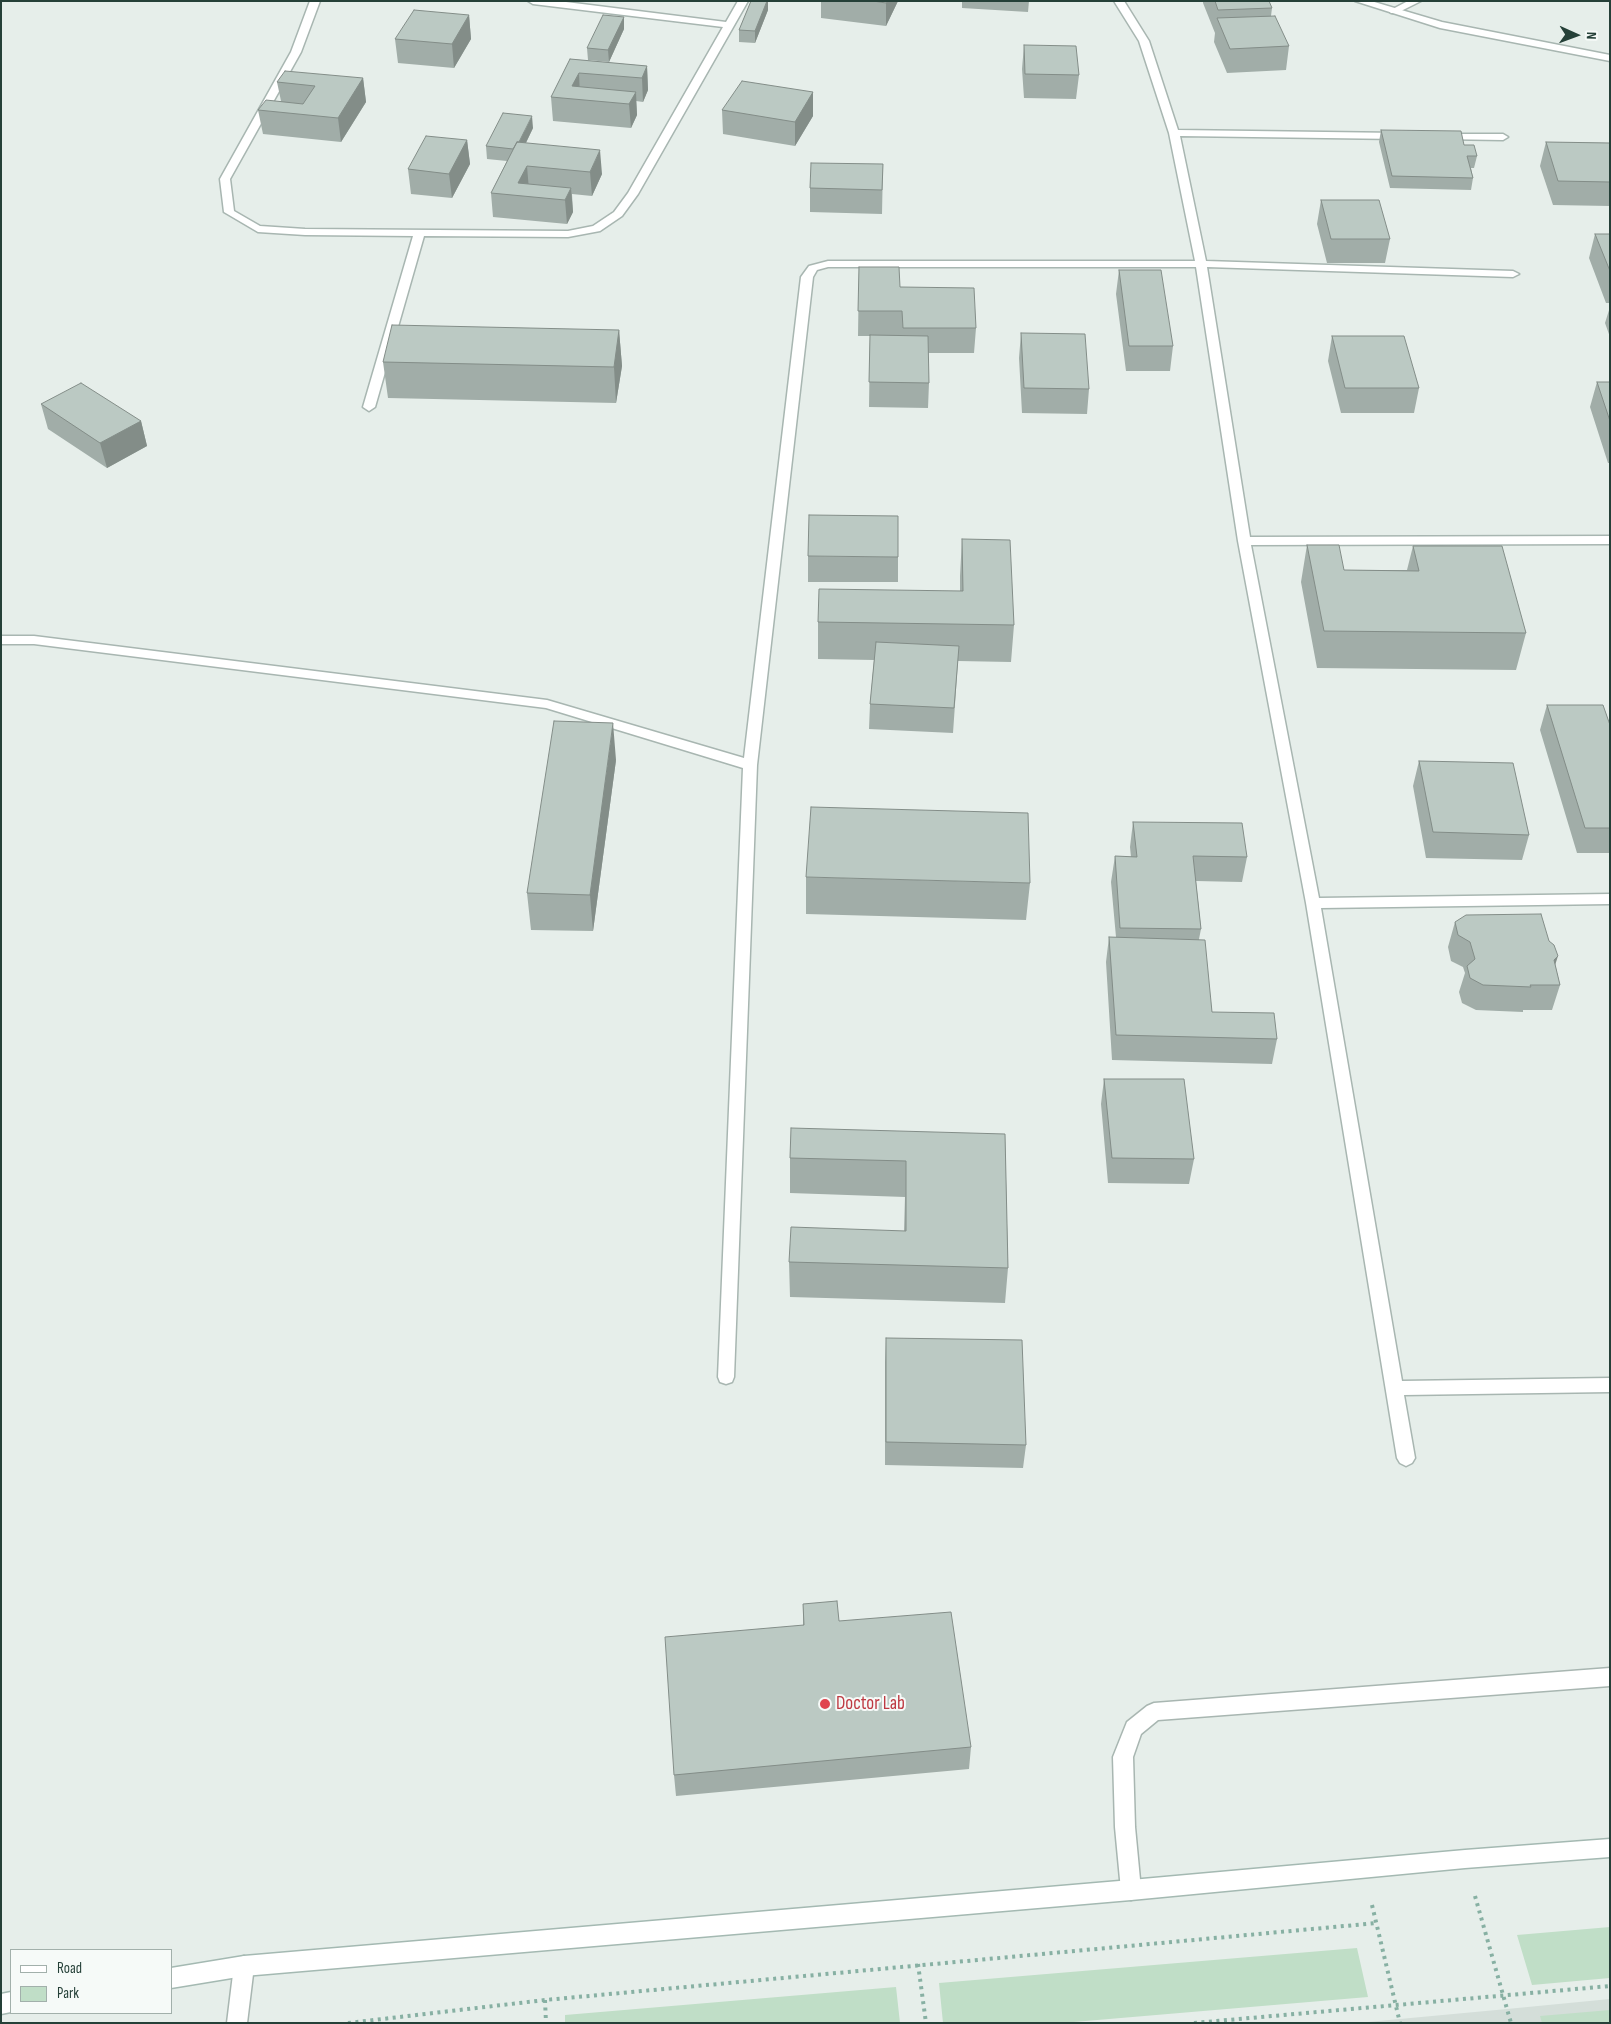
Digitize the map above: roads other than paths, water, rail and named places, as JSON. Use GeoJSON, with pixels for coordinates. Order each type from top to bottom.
{"type":"FeatureCollection","features":[{"type":"Feature","properties":{"kind":"street"},"geometry":{"type":"LineString","coordinates":[[315,1],[296,52],[225,179],[229,212],[258,228],[305,232],[568,234],[596,229],[618,214],[633,194],[728,25],[744,1]]}},
{"type":"Feature","properties":{"kind":"street"},"geometry":{"type":"LineString","coordinates":[[533,1],[728,25]]}},
{"type":"Feature","properties":{"kind":"street"},"geometry":{"type":"LineString","coordinates":[[1119,1],[1144,41],[1174,133],[1201,264],[1244,541],[1313,903],[1406,1458]]}},
{"type":"Feature","properties":{"kind":"street"},"geometry":{"type":"LineString","coordinates":[[1360,1],[1440,25],[1610,58]]}},
{"type":"Feature","properties":{"kind":"street"},"geometry":{"type":"LineString","coordinates":[[1394,11],[1416,1]]}},
{"type":"Feature","properties":{"kind":"street"},"geometry":{"type":"LineString","coordinates":[[1174,133],[1413,136]]}},
{"type":"Feature","properties":{"kind":"street"},"geometry":{"type":"LineString","coordinates":[[1433,136],[1503,137]]}},
{"type":"Feature","properties":{"kind":"street"},"geometry":{"type":"LineString","coordinates":[[369,407],[420,233]]}},
{"type":"Feature","properties":{"kind":"street"},"geometry":{"type":"LineString","coordinates":[[726,1377],[750,765],[807,277],[813,268],[828,264],[1201,264],[1513,274]]}},
{"type":"Feature","properties":{"kind":"street"},"geometry":{"type":"LineString","coordinates":[[1244,541],[1610,540]]}},
{"type":"Feature","properties":{"kind":"street"},"geometry":{"type":"LineString","coordinates":[[1,640],[44,641],[547,704],[750,765]]}},
{"type":"Feature","properties":{"kind":"street"},"geometry":{"type":"LineString","coordinates":[[1313,903],[1610,898]]}},
{"type":"Feature","properties":{"kind":"street"},"geometry":{"type":"LineString","coordinates":[[1394,1388],[1610,1385]]}},
{"type":"Feature","properties":{"kind":"street"},"geometry":{"type":"LineString","coordinates":[[1130,1890],[1125,1827],[1124,1757],[1134,1728],[1154,1712],[1610,1677]]}},
{"type":"Feature","properties":{"kind":"street"},"geometry":{"type":"LineString","coordinates":[[172,1978],[244,1966],[1130,1890],[1465,1859],[1610,1848]]}},
{"type":"Feature","properties":{"kind":"street"},"geometry":{"type":"LineString","coordinates":[[237,2023],[244,1966]]}},
{"type":"Feature","properties":{"kind":"place","name":"Doctor Lab"},"geometry":{"type":"Point","coordinates":[825,1704]}}]}
